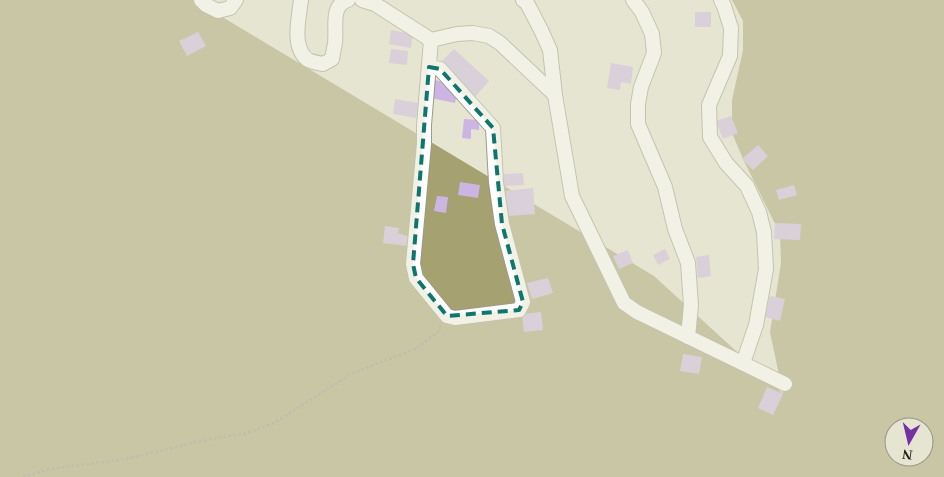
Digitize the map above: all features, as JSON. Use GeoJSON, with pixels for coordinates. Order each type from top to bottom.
{"type":"FeatureCollection","features":[{"type":"Feature","properties":{"kind":"street"},"geometry":{"type":"LineString","coordinates":[[201,0],[218,11],[230,8],[236,0]]}},
{"type":"Feature","properties":{"kind":"street"},"geometry":{"type":"LineString","coordinates":[[301,0],[297,32],[300,52],[309,61],[323,64],[332,59],[337,9],[343,2],[348,0]]}},
{"type":"Feature","properties":{"kind":"street"},"geometry":{"type":"LineString","coordinates":[[362,0],[375,4],[431,40],[457,34],[473,33],[489,36],[555,95]]}},
{"type":"Feature","properties":{"kind":"street"},"geometry":{"type":"LineString","coordinates":[[523,0],[527,3],[550,50],[555,95],[572,196],[624,303],[637,312],[785,384]]}},
{"type":"Feature","properties":{"kind":"street"},"geometry":{"type":"LineString","coordinates":[[633,0],[642,12],[652,34],[654,53],[641,87],[638,104],[638,124],[665,187],[676,229],[688,263],[690,305],[688,336]]}},
{"type":"Feature","properties":{"kind":"street"},"geometry":{"type":"LineString","coordinates":[[720,0],[724,6],[731,28],[730,56],[709,105],[710,137],[726,163],[747,186],[759,212],[764,232],[766,269],[756,325],[743,363]]}},
{"type":"Feature","properties":{"kind":"street"},"geometry":{"type":"LineString","coordinates":[[429,67],[440,69],[493,128],[496,182],[502,224],[523,302],[519,310],[455,318],[447,316],[416,278],[413,264],[431,40]]}},
{"type":"Feature","properties":{"kind":"path"},"geometry":{"type":"LineString","coordinates":[[23,477],[50,469],[126,459],[200,441],[247,433],[274,423],[353,373],[415,348],[439,331],[447,316]]}},
{"type":"Feature","properties":{"kind":"highlighted area"},"geometry":{"type":"Polygon","coordinates":[[[429,67],[440,69],[493,128],[502,224],[523,302],[519,310],[447,316],[416,278],[413,264],[429,67]]]}},
{"type":"Feature","properties":{"kind":"shaded area"},"geometry":{"type":"Polygon","coordinates":[[[0,0],[194,0],[654,276],[783,394],[770,332],[781,263],[780,234],[732,133],[732,100],[743,50],[743,21],[732,0],[944,0],[944,477],[0,477],[0,0]]]}},
{"type":"Feature","properties":{"kind":"building"},"geometry":{"type":"Polygon","coordinates":[[[695,12],[711,12],[711,27],[695,27],[695,12]]]}},
{"type":"Feature","properties":{"kind":"building"},"geometry":{"type":"Polygon","coordinates":[[[391,30],[413,34],[411,48],[389,44],[391,30]]]}},
{"type":"Feature","properties":{"kind":"building"},"geometry":{"type":"Polygon","coordinates":[[[198,32],[206,46],[187,56],[179,41],[198,32]]]}},
{"type":"Feature","properties":{"kind":"building"},"geometry":{"type":"Polygon","coordinates":[[[391,49],[408,51],[407,65],[389,63],[391,49]]]}},
{"type":"Feature","properties":{"kind":"building"},"geometry":{"type":"Polygon","coordinates":[[[454,49],[489,81],[475,97],[439,64],[454,49]]]}},
{"type":"Feature","properties":{"kind":"building"},"geometry":{"type":"Polygon","coordinates":[[[611,63],[633,67],[631,84],[621,82],[620,90],[607,88],[611,63]]]}},
{"type":"Feature","properties":{"kind":"building"},"geometry":{"type":"Polygon","coordinates":[[[435,80],[459,86],[455,103],[431,98],[435,80]]]}},
{"type":"Feature","properties":{"kind":"building"},"geometry":{"type":"Polygon","coordinates":[[[395,99],[418,103],[416,118],[393,114],[395,99]]]}},
{"type":"Feature","properties":{"kind":"building"},"geometry":{"type":"Polygon","coordinates":[[[731,116],[738,133],[723,139],[716,121],[731,116]]]}},
{"type":"Feature","properties":{"kind":"building"},"geometry":{"type":"Polygon","coordinates":[[[464,119],[479,120],[479,130],[471,129],[471,139],[462,138],[464,119]]]}},
{"type":"Feature","properties":{"kind":"building"},"geometry":{"type":"Polygon","coordinates":[[[758,145],[768,156],[753,170],[742,159],[758,145]]]}},
{"type":"Feature","properties":{"kind":"building"},"geometry":{"type":"Polygon","coordinates":[[[523,173],[524,185],[504,186],[504,174],[523,173]]]}},
{"type":"Feature","properties":{"kind":"building"},"geometry":{"type":"Polygon","coordinates":[[[460,182],[480,185],[478,198],[458,195],[460,182]]]}},
{"type":"Feature","properties":{"kind":"building"},"geometry":{"type":"Polygon","coordinates":[[[794,185],[797,195],[779,200],[776,190],[794,185]]]}},
{"type":"Feature","properties":{"kind":"building"},"geometry":{"type":"Polygon","coordinates":[[[533,188],[535,214],[507,216],[505,191],[533,188]]]}},
{"type":"Feature","properties":{"kind":"building"},"geometry":{"type":"Polygon","coordinates":[[[437,196],[448,197],[446,213],[434,211],[437,196]]]}},
{"type":"Feature","properties":{"kind":"building"},"geometry":{"type":"Polygon","coordinates":[[[775,223],[801,224],[800,240],[774,239],[775,223]]]}},
{"type":"Feature","properties":{"kind":"building"},"geometry":{"type":"Polygon","coordinates":[[[385,226],[399,228],[398,233],[410,237],[408,246],[383,243],[385,226]]]}},
{"type":"Feature","properties":{"kind":"building"},"geometry":{"type":"Polygon","coordinates":[[[665,249],[670,259],[658,265],[653,255],[665,249]]]}},
{"type":"Feature","properties":{"kind":"building"},"geometry":{"type":"Polygon","coordinates":[[[628,250],[633,263],[619,269],[613,256],[628,250]]]}},
{"type":"Feature","properties":{"kind":"building"},"geometry":{"type":"Polygon","coordinates":[[[709,255],[711,276],[698,278],[696,257],[709,255]]]}},
{"type":"Feature","properties":{"kind":"building"},"geometry":{"type":"Polygon","coordinates":[[[548,278],[553,293],[532,299],[527,283],[548,278]]]}},
{"type":"Feature","properties":{"kind":"building"},"geometry":{"type":"Polygon","coordinates":[[[770,296],[785,299],[780,321],[765,317],[770,296]]]}},
{"type":"Feature","properties":{"kind":"building"},"geometry":{"type":"Polygon","coordinates":[[[541,312],[543,330],[524,332],[522,314],[541,312]]]}},
{"type":"Feature","properties":{"kind":"building"},"geometry":{"type":"Polygon","coordinates":[[[683,354],[702,357],[699,374],[680,371],[683,354]]]}},
{"type":"Feature","properties":{"kind":"building"},"geometry":{"type":"Polygon","coordinates":[[[767,387],[783,394],[773,415],[758,408],[767,387]]]}}]}
